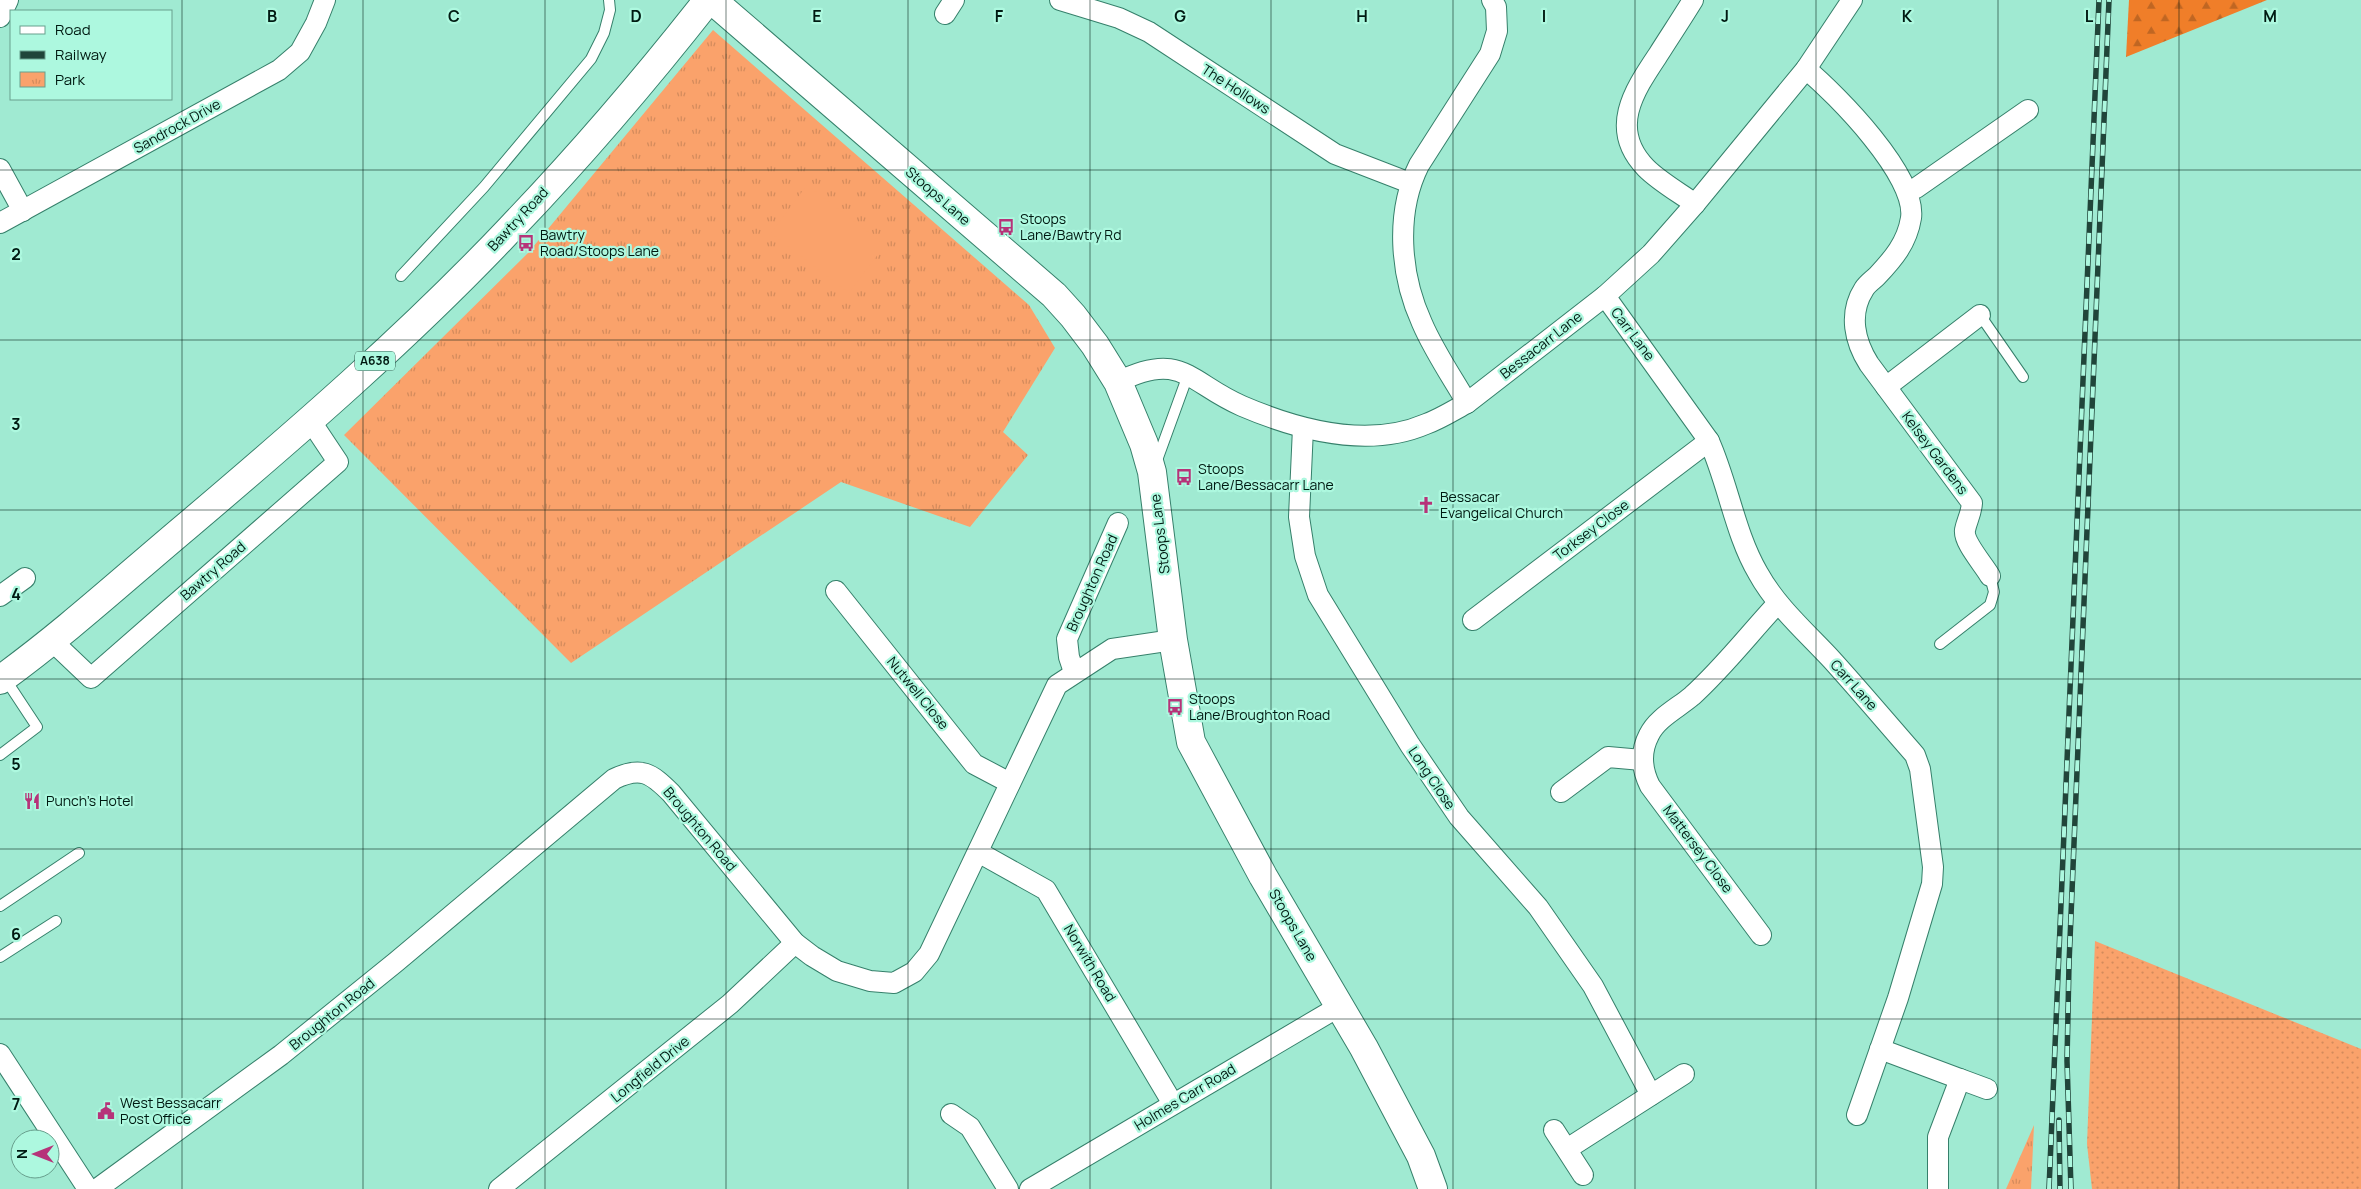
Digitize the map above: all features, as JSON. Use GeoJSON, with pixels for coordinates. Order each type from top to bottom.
{"type":"FeatureCollection","features":[{"type":"Feature","properties":{"kind":"main road","name":"Bawtry Road"},"geometry":{"type":"LineString","coordinates":[[2,679],[52,640],[310,420],[390,348],[511,229],[649,75],[708,0]]}},
{"type":"Feature","properties":{"kind":"main road","name":"Stoops Lane"},"geometry":{"type":"LineString","coordinates":[[712,0],[1054,295],[1089,337],[1118,382],[1135,418],[1152,472],[1173,640],[1191,742],[1263,876],[1340,1006],[1405,1124],[1421,1156],[1433,1189]]}},
{"type":"Feature","properties":{"kind":"street"},"geometry":{"type":"LineString","coordinates":[[0,16],[8,0]]}},
{"type":"Feature","properties":{"kind":"street","name":"Sandrock Drive"},"geometry":{"type":"LineString","coordinates":[[0,223],[279,70],[300,52],[316,23],[325,0]]}},
{"type":"Feature","properties":{"kind":"street","name":"The Hollows"},"geometry":{"type":"LineString","coordinates":[[1060,0],[1118,18],[1149,32],[1335,154],[1410,183]]}},
{"type":"Feature","properties":{"kind":"street"},"geometry":{"type":"LineString","coordinates":[[1466,403],[1422,323],[1412,294],[1403,253],[1405,209],[1410,183],[1419,165],[1490,54],[1497,31],[1496,6],[1492,0]]}},
{"type":"Feature","properties":{"kind":"street"},"geometry":{"type":"LineString","coordinates":[[1694,0],[1634,91],[1628,111],[1627,132],[1633,149],[1646,168],[1695,204]]}},
{"type":"Feature","properties":{"kind":"street","name":"Bessacarr Lane"},"geometry":{"type":"LineString","coordinates":[[1118,382],[1138,372],[1156,367],[1173,370],[1188,375],[1241,406],[1303,428],[1336,435],[1397,433],[1426,425],[1466,403],[1605,296],[1651,254],[1695,204],[1806,69],[1852,0]]}},
{"type":"Feature","properties":{"kind":"street","name":"Kelsey Gardens"},"geometry":{"type":"LineString","coordinates":[[1806,69],[1824,84],[1888,156],[1907,190],[1911,217],[1907,235],[1897,255],[1864,289],[1858,302],[1854,326],[1859,348],[1972,503],[1971,515],[1965,530],[1966,539],[1990,576]]}},
{"type":"Feature","properties":{"kind":"street"},"geometry":{"type":"LineString","coordinates":[[1907,190],[1916,188],[2028,110]]}},
{"type":"Feature","properties":{"kind":"street"},"geometry":{"type":"LineString","coordinates":[[0,169],[23,211]]}},
{"type":"Feature","properties":{"kind":"street","name":"Carr Lane"},"geometry":{"type":"LineString","coordinates":[[1605,296],[1709,441],[1721,467],[1749,555],[1758,573],[1778,602],[1915,754],[1920,769],[1934,867],[1932,884],[1898,998],[1857,1115]]}},
{"type":"Feature","properties":{"kind":"street"},"geometry":{"type":"LineString","coordinates":[[1886,387],[1980,315]]}},
{"type":"Feature","properties":{"kind":"street","name":"Bawtry Road"},"geometry":{"type":"LineString","coordinates":[[52,640],[91,678],[338,462],[310,420]]}},
{"type":"Feature","properties":{"kind":"street","name":"Long Close"},"geometry":{"type":"LineString","coordinates":[[1303,428],[1299,517],[1305,556],[1318,595],[1410,745],[1459,818],[1538,907],[1593,986],[1651,1094]]}},
{"type":"Feature","properties":{"kind":"street","name":"Torksey Close"},"geometry":{"type":"LineString","coordinates":[[1473,620],[1709,441]]}},
{"type":"Feature","properties":{"kind":"street","name":"Broughton Road"},"geometry":{"type":"LineString","coordinates":[[1074,672],[1069,657],[1067,638],[1118,523]]}},
{"type":"Feature","properties":{"kind":"street"},"geometry":{"type":"LineString","coordinates":[[0,596],[25,578]]}},
{"type":"Feature","properties":{"kind":"street","name":"Nutwell Close"},"geometry":{"type":"LineString","coordinates":[[836,591],[974,764],[1010,783]]}},
{"type":"Feature","properties":{"kind":"street"},"geometry":{"type":"LineString","coordinates":[[1561,792],[1608,757],[1642,760],[1649,734],[1657,724],[1692,696],[1778,602]]}},
{"type":"Feature","properties":{"kind":"street","name":"Broughton Road"},"geometry":{"type":"LineString","coordinates":[[97,1189],[281,1055],[396,962],[614,779],[627,773],[645,772],[659,780],[794,942],[837,971],[870,981],[894,983],[914,972],[928,954],[1057,684],[1112,649],[1173,640]]}},
{"type":"Feature","properties":{"kind":"street","name":"Mattersey Close"},"geometry":{"type":"LineString","coordinates":[[1642,760],[1644,774],[1650,786],[1761,936]]}},
{"type":"Feature","properties":{"kind":"street","name":"Norwith Road"},"geometry":{"type":"LineString","coordinates":[[978,852],[1046,890],[1173,1104]]}},
{"type":"Feature","properties":{"kind":"street","name":"Longfield Drive"},"geometry":{"type":"LineString","coordinates":[[499,1189],[730,1004],[794,942]]}},
{"type":"Feature","properties":{"kind":"street","name":"Holmes Carr Road"},"geometry":{"type":"LineString","coordinates":[[1030,1189],[1340,1006]]}},
{"type":"Feature","properties":{"kind":"street"},"geometry":{"type":"LineString","coordinates":[[1880,1049],[1987,1089]]}},
{"type":"Feature","properties":{"kind":"street"},"geometry":{"type":"LineString","coordinates":[[0,1054],[88,1189]]}},
{"type":"Feature","properties":{"kind":"street"},"geometry":{"type":"LineString","coordinates":[[1567,1150],[1684,1074]]}},
{"type":"Feature","properties":{"kind":"street"},"geometry":{"type":"LineString","coordinates":[[1938,1189],[1938,1137],[1960,1078]]}},
{"type":"Feature","properties":{"kind":"street"},"geometry":{"type":"LineString","coordinates":[[951,1114],[970,1127],[1008,1189]]}},
{"type":"Feature","properties":{"kind":"street"},"geometry":{"type":"LineString","coordinates":[[1554,1130],[1583,1175]]}},
{"type":"Feature","properties":{"kind":"lane"},"geometry":{"type":"LineString","coordinates":[[401,276],[484,187],[591,59],[604,33],[610,10],[610,0]]}},
{"type":"Feature","properties":{"kind":"lane"},"geometry":{"type":"LineString","coordinates":[[1980,315],[2023,376]]}},
{"type":"Feature","properties":{"kind":"lane"},"geometry":{"type":"LineString","coordinates":[[1152,472],[1188,375]]}},
{"type":"Feature","properties":{"kind":"lane"},"geometry":{"type":"LineString","coordinates":[[1940,644],[1990,605],[1994,592],[1990,576]]}},
{"type":"Feature","properties":{"kind":"lane"},"geometry":{"type":"LineString","coordinates":[[0,755],[37,727],[2,679]]}},
{"type":"Feature","properties":{"kind":"lane"},"geometry":{"type":"LineString","coordinates":[[0,906],[79,853]]}},
{"type":"Feature","properties":{"kind":"lane"},"geometry":{"type":"LineString","coordinates":[[0,957],[56,921]]}},
{"type":"Feature","properties":{"kind":"green space"},"geometry":{"type":"Polygon","coordinates":[[[2129,0],[2267,0],[2126,57],[2129,0]]]}},
{"type":"Feature","properties":{"kind":"green space"},"geometry":{"type":"Polygon","coordinates":[[[713,30],[1029,305],[1055,348],[1003,432],[1028,455],[970,527],[841,482],[571,663],[344,435],[528,253],[713,30]]]}},
{"type":"Feature","properties":{"kind":"green space"},"geometry":{"type":"Polygon","coordinates":[[[807,185],[885,245],[849,293],[771,233],[807,185]]]}},
{"type":"Feature","properties":{"kind":"green space"},"geometry":{"type":"Polygon","coordinates":[[[2095,941],[2361,1049],[2361,1189],[2092,1189],[2087,1144],[2095,941]]]}},
{"type":"Feature","properties":{"kind":"green space"},"geometry":{"type":"Polygon","coordinates":[[[2034,1125],[2031,1189],[2006,1189],[2034,1125]]]}},
{"type":"Feature","properties":{"kind":"railway"},"geometry":{"type":"LineString","coordinates":[[2049,1189],[2099,0]]}},
{"type":"Feature","properties":{"kind":"railway"},"geometry":{"type":"LineString","coordinates":[[2071,1189],[2067,1061],[2069,964],[2109,0]]}},
{"type":"Feature","properties":{"kind":"railway"},"geometry":{"type":"LineString","coordinates":[[2059,1120],[2060,1189]]}},
{"type":"Feature","properties":{"kind":"place","name":"Stoops Lane/Bawtry Rd"},"geometry":{"type":"Point","coordinates":[1006,227]}},
{"type":"Feature","properties":{"kind":"place","name":"Bawtry Road/Stoops Lane"},"geometry":{"type":"Point","coordinates":[526,243]}},
{"type":"Feature","properties":{"kind":"place","name":"Stoops Lane/Bessacarr Lane"},"geometry":{"type":"Point","coordinates":[1184,477]}},
{"type":"Feature","properties":{"kind":"place","name":"Bessacar Evangelical Church"},"geometry":{"type":"Point","coordinates":[1426,505]}},
{"type":"Feature","properties":{"kind":"place","name":"Stoops Lane/Broughton Road"},"geometry":{"type":"Point","coordinates":[1175,707]}},
{"type":"Feature","properties":{"kind":"place","name":"Punch's Hotel"},"geometry":{"type":"Point","coordinates":[32,801]}},
{"type":"Feature","properties":{"kind":"place","name":"West Bessacarr Post Office"},"geometry":{"type":"Point","coordinates":[106,1111]}}]}
